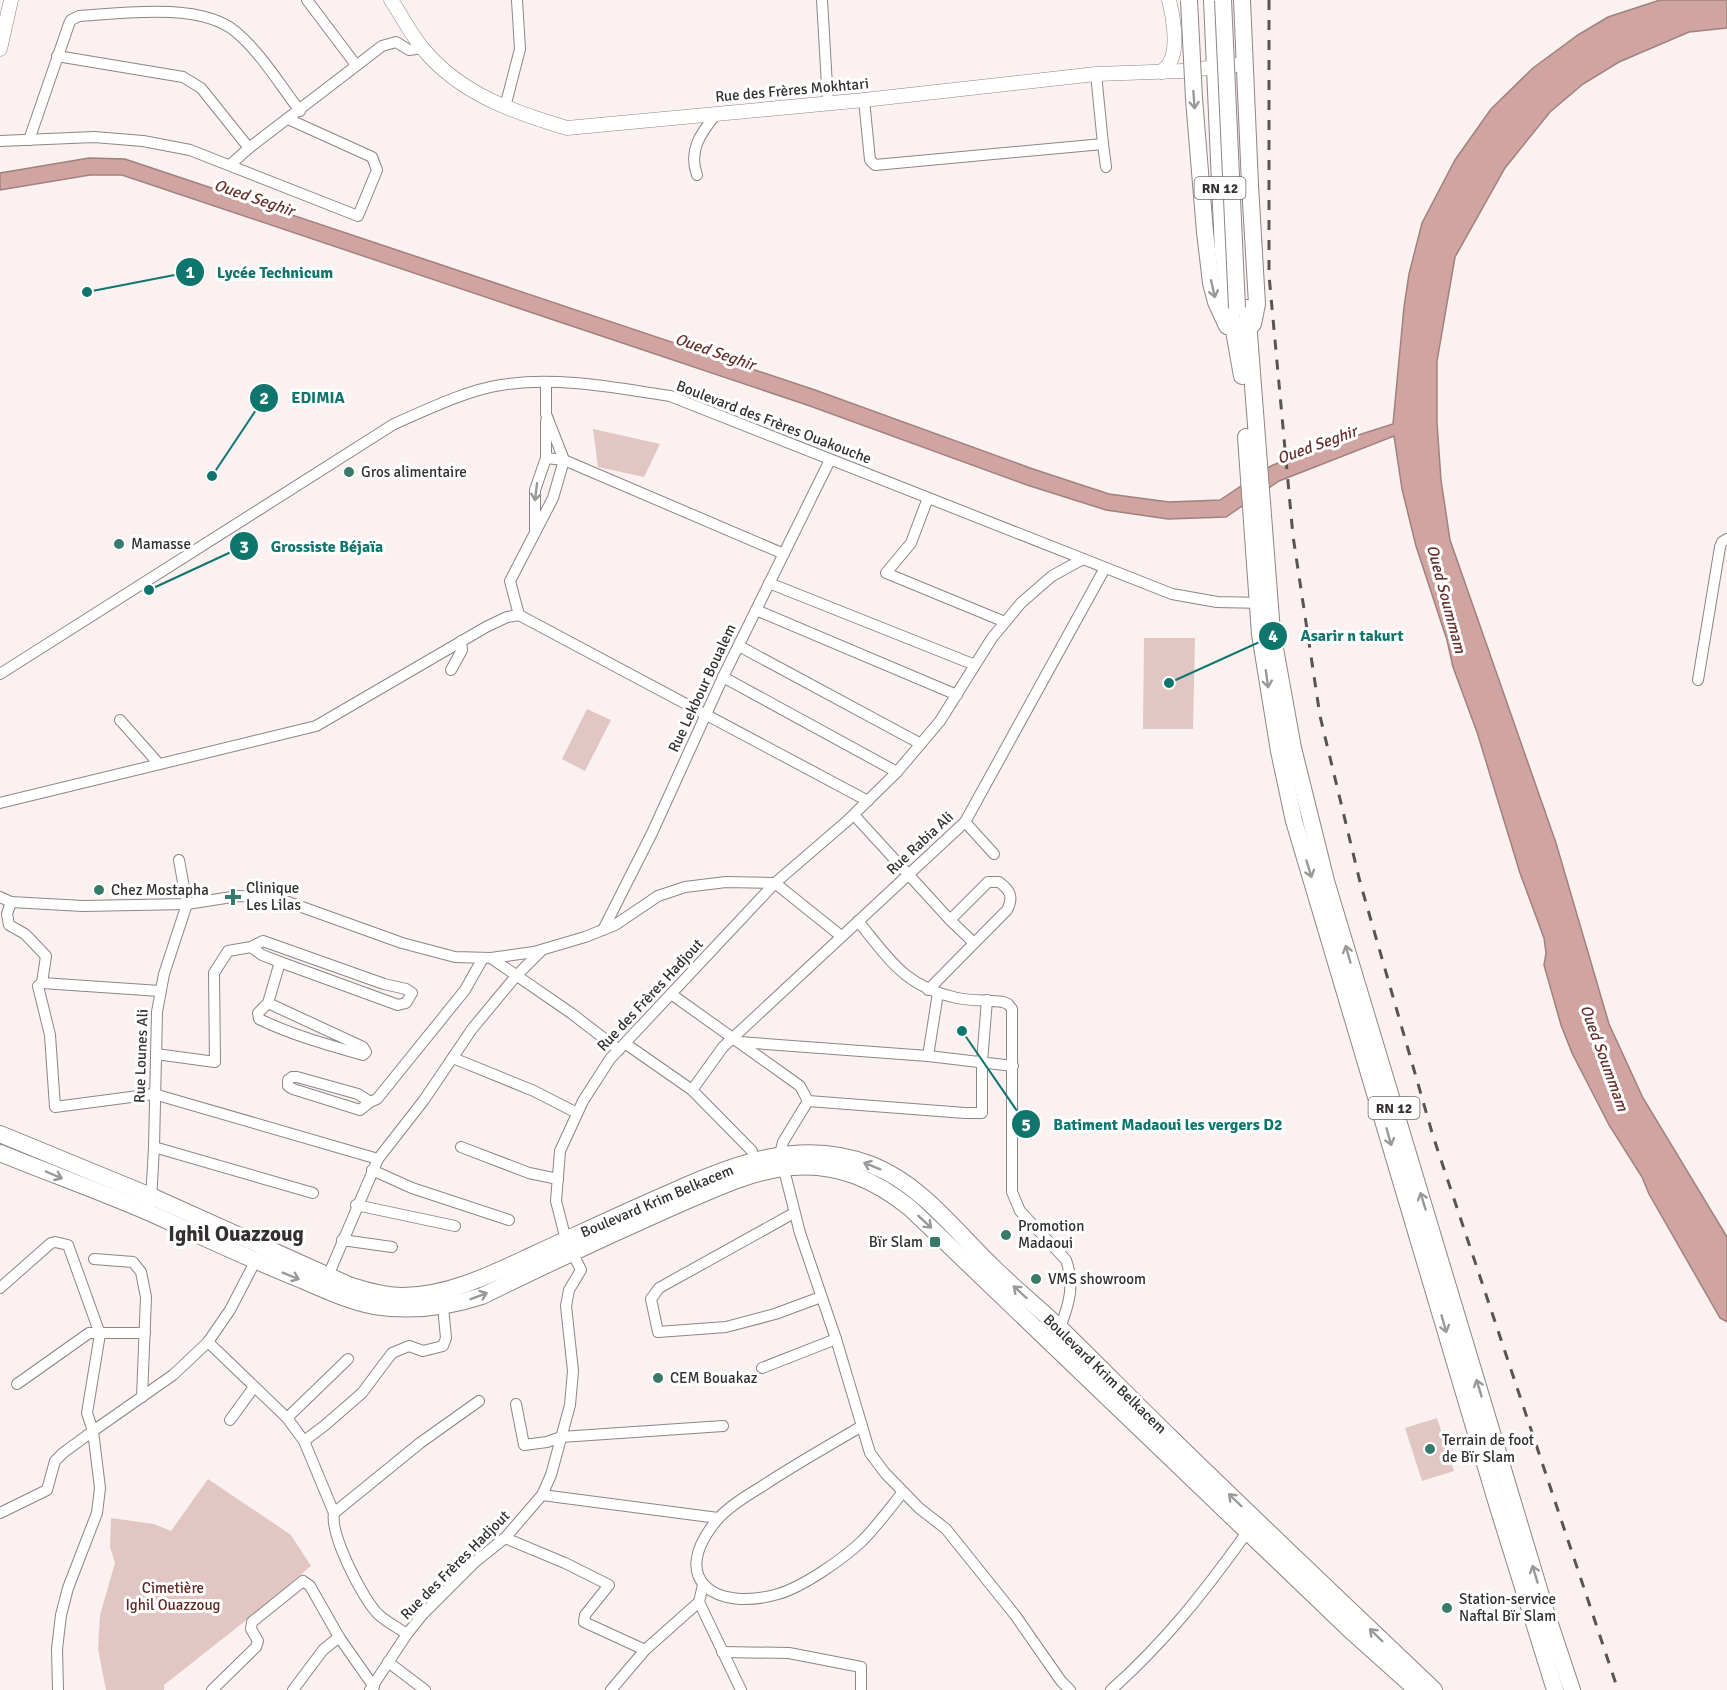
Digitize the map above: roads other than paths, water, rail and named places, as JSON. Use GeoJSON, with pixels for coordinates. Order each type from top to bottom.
{"type":"FeatureCollection","features":[{"type":"Feature","properties":{"kind":"main road"},"geometry":{"type":"LineString","coordinates":[[1187,0],[1210,273],[1216,302],[1224,318],[1242,375]]}},
{"type":"Feature","properties":{"kind":"main road","name":"RN 12"},"geometry":{"type":"LineString","coordinates":[[1212,0],[1223,251],[1253,467]]}},
{"type":"Feature","properties":{"kind":"main road","name":"RN 12"},"geometry":{"type":"LineString","coordinates":[[1223,0],[1242,308],[1250,343],[1253,467],[1264,603],[1272,632],[1293,748],[1326,881],[1545,1609],[1572,1690]]}},
{"type":"Feature","properties":{"kind":"main road","name":"RN 12"},"geometry":{"type":"LineString","coordinates":[[1230,0],[1242,308],[1242,375]]}},
{"type":"Feature","properties":{"kind":"main road","name":"RN 12"},"geometry":{"type":"LineString","coordinates":[[1242,0],[1257,304],[1250,343]]}},
{"type":"Feature","properties":{"kind":"main road"},"geometry":{"type":"LineString","coordinates":[[1244,64],[1250,33],[1250,0]]}},
{"type":"Feature","properties":{"kind":"main road","name":"RN 12"},"geometry":{"type":"LineString","coordinates":[[1264,603],[1260,634],[1270,701],[1294,821],[1555,1690]]}},
{"type":"Feature","properties":{"kind":"main road","name":"Boulevard Krim Belkacem"},"geometry":{"type":"LineString","coordinates":[[0,1134],[258,1254],[342,1296],[373,1306],[428,1309],[482,1296],[570,1246],[723,1170],[782,1162],[820,1153],[848,1157],[874,1166],[900,1179],[923,1198],[992,1267],[1060,1328],[1183,1450],[1434,1690]]}},
{"type":"Feature","properties":{"kind":"main road","name":"Boulevard Krim Belkacem"},"geometry":{"type":"LineString","coordinates":[[0,1153],[150,1204]]}},
{"type":"Feature","properties":{"kind":"main road","name":"Boulevard Krim Belkacem"},"geometry":{"type":"LineString","coordinates":[[782,1162],[794,1167],[842,1171],[889,1191],[933,1229],[1350,1630],[1418,1690]]}},
{"type":"Feature","properties":{"kind":"main road","name":"Boulevard Krim Belkacem"},"geometry":{"type":"LineString","coordinates":[[258,1254],[328,1276],[351,1286],[379,1294],[403,1296],[432,1293],[570,1246]]}},
{"type":"Feature","properties":{"kind":"street"},"geometry":{"type":"LineString","coordinates":[[0,49],[11,0]]}},
{"type":"Feature","properties":{"kind":"street"},"geometry":{"type":"LineString","coordinates":[[307,0],[356,65]]}},
{"type":"Feature","properties":{"kind":"street","name":"Rue des Frères Mokhtari"},"geometry":{"type":"LineString","coordinates":[[391,0],[422,48],[446,73],[475,94],[567,128],[864,100],[1096,74],[1182,71],[1244,64]]}},
{"type":"Feature","properties":{"kind":"street"},"geometry":{"type":"LineString","coordinates":[[505,107],[520,49],[517,0]]}},
{"type":"Feature","properties":{"kind":"street"},"geometry":{"type":"LineString","coordinates":[[822,0],[828,103]]}},
{"type":"Feature","properties":{"kind":"street"},"geometry":{"type":"LineString","coordinates":[[1162,72],[1172,60],[1174,25],[1170,0],[1176,2],[1187,0],[1180,26],[1182,71]]}},
{"type":"Feature","properties":{"kind":"street"},"geometry":{"type":"LineString","coordinates":[[29,140],[69,24],[74,17],[151,11],[191,14],[228,26],[238,34],[300,111]]}},
{"type":"Feature","properties":{"kind":"street"},"geometry":{"type":"LineString","coordinates":[[230,165],[356,65],[392,42],[409,50],[422,48]]}},
{"type":"Feature","properties":{"kind":"street"},"geometry":{"type":"LineString","coordinates":[[57,57],[168,73],[193,81],[249,148]]}},
{"type":"Feature","properties":{"kind":"street"},"geometry":{"type":"LineString","coordinates":[[1096,74],[1106,167]]}},
{"type":"Feature","properties":{"kind":"street"},"geometry":{"type":"LineString","coordinates":[[864,100],[870,160],[875,165],[1103,144]]}},
{"type":"Feature","properties":{"kind":"street"},"geometry":{"type":"LineString","coordinates":[[697,175],[694,168],[695,145],[716,114]]}},
{"type":"Feature","properties":{"kind":"street"},"geometry":{"type":"LineString","coordinates":[[0,141],[94,137],[143,141],[190,150],[358,216],[377,170],[372,157],[288,119]]}},
{"type":"Feature","properties":{"kind":"street"},"geometry":{"type":"LineString","coordinates":[[519,615],[510,581],[553,498],[552,461],[546,414],[546,383]]}},
{"type":"Feature","properties":{"kind":"street","name":"Boulevard des Frères Ouakouche"},"geometry":{"type":"LineString","coordinates":[[0,674],[394,424],[448,401],[501,385],[546,383],[606,387],[670,396],[1172,594],[1217,602],[1264,603]]}},
{"type":"Feature","properties":{"kind":"street"},"geometry":{"type":"LineString","coordinates":[[535,533],[535,490],[552,461],[546,414]]}},
{"type":"Feature","properties":{"kind":"street","name":"Rue Lekbour Boualem"},"geometry":{"type":"LineString","coordinates":[[603,930],[652,833],[723,677],[830,460]]}},
{"type":"Feature","properties":{"kind":"street"},"geometry":{"type":"LineString","coordinates":[[552,461],[784,554]]}},
{"type":"Feature","properties":{"kind":"street"},"geometry":{"type":"LineString","coordinates":[[928,498],[911,543],[886,573],[1005,622]]}},
{"type":"Feature","properties":{"kind":"street"},"geometry":{"type":"LineString","coordinates":[[1698,680],[1720,547],[1727,539]]}},
{"type":"Feature","properties":{"kind":"street","name":"Rue des Frères Hadjout"},"geometry":{"type":"LineString","coordinates":[[372,1688],[406,1634],[475,1562],[505,1538],[542,1495],[551,1475],[570,1405],[573,1371],[566,1306],[569,1290],[580,1270],[556,1201],[560,1151],[578,1113],[610,1059],[775,883],[854,814],[897,772],[940,721],[992,638],[1021,603],[1052,576],[1083,559]]}},
{"type":"Feature","properties":{"kind":"street","name":"Rue Rabia Ali"},"geometry":{"type":"LineString","coordinates":[[692,1090],[723,1047],[965,822],[1105,568]]}},
{"type":"Feature","properties":{"kind":"street"},"geometry":{"type":"LineString","coordinates":[[769,583],[975,665]]}},
{"type":"Feature","properties":{"kind":"street"},"geometry":{"type":"LineString","coordinates":[[756,610],[957,695]]}},
{"type":"Feature","properties":{"kind":"street"},"geometry":{"type":"LineString","coordinates":[[0,803],[316,726],[461,641],[507,617],[519,615],[868,801]]}},
{"type":"Feature","properties":{"kind":"street"},"geometry":{"type":"LineString","coordinates":[[451,670],[462,650],[461,641]]}},
{"type":"Feature","properties":{"kind":"street"},"geometry":{"type":"LineString","coordinates":[[739,646],[921,744]]}},
{"type":"Feature","properties":{"kind":"street"},"geometry":{"type":"LineString","coordinates":[[723,677],[897,772]]}},
{"type":"Feature","properties":{"kind":"street"},"geometry":{"type":"LineString","coordinates":[[120,720],[159,764]]}},
{"type":"Feature","properties":{"kind":"street"},"geometry":{"type":"LineString","coordinates":[[854,814],[950,920],[974,943]]}},
{"type":"Feature","properties":{"kind":"street"},"geometry":{"type":"LineString","coordinates":[[965,822],[994,854]]}},
{"type":"Feature","properties":{"kind":"street"},"geometry":{"type":"LineString","coordinates":[[179,860],[187,904]]}},
{"type":"Feature","properties":{"kind":"street"},"geometry":{"type":"LineString","coordinates":[[0,897],[11,902],[83,906],[187,904],[238,896],[263,897],[288,902],[394,941],[454,957],[487,958],[543,950],[615,926],[658,896],[685,887],[726,882],[775,883],[841,936]]}},
{"type":"Feature","properties":{"kind":"street"},"geometry":{"type":"LineString","coordinates":[[928,1056],[933,992],[974,943],[1007,910],[1012,898],[999,882],[988,882],[950,920]]}},
{"type":"Feature","properties":{"kind":"street"},"geometry":{"type":"LineString","coordinates":[[11,902],[7,914],[9,925],[25,934],[46,956],[42,982],[38,986],[50,1035],[55,1107],[154,1094],[378,1159]]}},
{"type":"Feature","properties":{"kind":"street","name":"Rue Lounes Ali"},"geometry":{"type":"LineString","coordinates":[[150,1204],[160,991],[187,904]]}},
{"type":"Feature","properties":{"kind":"street"},"geometry":{"type":"LineString","coordinates":[[858,921],[912,982],[933,992],[960,998],[1006,1003],[1012,1009],[1012,1192],[1020,1211],[1066,1260],[1072,1289],[1060,1328]]}},
{"type":"Feature","properties":{"kind":"street"},"geometry":{"type":"LineString","coordinates":[[156,1054],[215,1062],[214,973],[228,951],[263,941],[412,993],[406,1003],[398,1005],[262,955],[251,946]]}},
{"type":"Feature","properties":{"kind":"street"},"geometry":{"type":"LineString","coordinates":[[328,1276],[356,1205],[378,1159],[424,1100],[472,1029],[516,976],[543,950]]}},
{"type":"Feature","properties":{"kind":"street"},"geometry":{"type":"LineString","coordinates":[[487,958],[692,1090],[752,1151]]}},
{"type":"Feature","properties":{"kind":"street"},"geometry":{"type":"LineString","coordinates":[[370,1102],[358,1094],[297,1077],[288,1080],[288,1086],[293,1089],[360,1110],[377,1099],[465,990],[487,958]]}},
{"type":"Feature","properties":{"kind":"street"},"geometry":{"type":"LineString","coordinates":[[268,1003],[363,1047],[366,1052],[363,1055],[348,1051],[280,1029],[259,1019],[258,1013],[268,1003],[280,962]]}},
{"type":"Feature","properties":{"kind":"street"},"geometry":{"type":"LineString","coordinates":[[42,982],[160,991]]}},
{"type":"Feature","properties":{"kind":"street"},"geometry":{"type":"LineString","coordinates":[[671,994],[800,1086],[808,1101]]}},
{"type":"Feature","properties":{"kind":"street"},"geometry":{"type":"LineString","coordinates":[[808,1101],[982,1113],[982,1062],[987,1000]]}},
{"type":"Feature","properties":{"kind":"street"},"geometry":{"type":"LineString","coordinates":[[733,1040],[928,1056],[1013,1066]]}},
{"type":"Feature","properties":{"kind":"street"},"geometry":{"type":"LineString","coordinates":[[453,1058],[534,1091],[578,1113]]}},
{"type":"Feature","properties":{"kind":"street"},"geometry":{"type":"LineString","coordinates":[[808,1101],[783,1142],[782,1162],[794,1213],[836,1339],[870,1454],[919,1508],[946,1529],[1015,1615],[1061,1682],[1070,1690]]}},
{"type":"Feature","properties":{"kind":"street"},"geometry":{"type":"LineString","coordinates":[[461,1147],[529,1173],[558,1179]]}},
{"type":"Feature","properties":{"kind":"street"},"geometry":{"type":"LineString","coordinates":[[154,1148],[313,1193]]}},
{"type":"Feature","properties":{"kind":"street"},"geometry":{"type":"LineString","coordinates":[[372,1170],[412,1188],[509,1220]]}},
{"type":"Feature","properties":{"kind":"street"},"geometry":{"type":"LineString","coordinates":[[356,1205],[455,1226]]}},
{"type":"Feature","properties":{"kind":"street"},"geometry":{"type":"LineString","coordinates":[[794,1213],[659,1288],[651,1299],[658,1332],[726,1327],[775,1314],[821,1297]]}},
{"type":"Feature","properties":{"kind":"street"},"geometry":{"type":"LineString","coordinates":[[342,1240],[392,1246]]}},
{"type":"Feature","properties":{"kind":"street"},"geometry":{"type":"LineString","coordinates":[[0,1288],[51,1243],[68,1245],[100,1334],[87,1413],[93,1431],[100,1488],[97,1513],[68,1588],[61,1615],[57,1649],[58,1690]]}},
{"type":"Feature","properties":{"kind":"street"},"geometry":{"type":"LineString","coordinates":[[0,1512],[47,1490],[55,1461],[63,1453],[173,1375],[208,1342],[230,1310],[258,1254]]}},
{"type":"Feature","properties":{"kind":"street"},"geometry":{"type":"LineString","coordinates":[[94,1258],[133,1262],[141,1272],[146,1297],[142,1397]]}},
{"type":"Feature","properties":{"kind":"street"},"geometry":{"type":"LineString","coordinates":[[304,1441],[362,1393],[392,1353],[409,1346],[423,1351],[442,1346],[446,1338],[444,1306]]}},
{"type":"Feature","properties":{"kind":"street"},"geometry":{"type":"LineString","coordinates":[[17,1384],[89,1333],[145,1333]]}},
{"type":"Feature","properties":{"kind":"street"},"geometry":{"type":"LineString","coordinates":[[762,1368],[836,1339]]}},
{"type":"Feature","properties":{"kind":"street"},"geometry":{"type":"LineString","coordinates":[[208,1342],[287,1418],[304,1441],[334,1514]]}},
{"type":"Feature","properties":{"kind":"street"},"geometry":{"type":"LineString","coordinates":[[287,1418],[348,1359]]}},
{"type":"Feature","properties":{"kind":"street"},"geometry":{"type":"LineString","coordinates":[[230,1420],[254,1387]]}},
{"type":"Feature","properties":{"kind":"street"},"geometry":{"type":"LineString","coordinates":[[406,1634],[379,1615],[370,1603],[338,1543],[332,1521],[334,1514],[420,1443],[479,1401]]}},
{"type":"Feature","properties":{"kind":"street"},"geometry":{"type":"LineString","coordinates":[[516,1404],[524,1445],[547,1442],[561,1437],[723,1426]]}},
{"type":"Feature","properties":{"kind":"street"},"geometry":{"type":"LineString","coordinates":[[862,1426],[788,1469],[718,1518],[702,1541],[697,1557],[698,1574],[703,1586],[713,1593],[742,1599],[778,1594],[818,1574],[861,1542],[903,1492]]}},
{"type":"Feature","properties":{"kind":"street"},"geometry":{"type":"LineString","coordinates":[[542,1495],[718,1518]]}},
{"type":"Feature","properties":{"kind":"street"},"geometry":{"type":"LineString","coordinates":[[1111,1690],[1145,1660],[1200,1597],[1248,1531]]}},
{"type":"Feature","properties":{"kind":"street"},"geometry":{"type":"LineString","coordinates":[[505,1538],[565,1563],[609,1585],[585,1615],[584,1622],[645,1650]]}},
{"type":"Feature","properties":{"kind":"street"},"geometry":{"type":"LineString","coordinates":[[212,1690],[256,1647],[258,1641],[251,1629],[252,1622],[303,1581],[310,1586],[372,1688]]}},
{"type":"Feature","properties":{"kind":"street"},"geometry":{"type":"LineString","coordinates":[[611,1690],[645,1650],[699,1602],[703,1586]]}},
{"type":"Feature","properties":{"kind":"street"},"geometry":{"type":"LineString","coordinates":[[699,1602],[722,1652],[733,1669],[741,1690]]}},
{"type":"Feature","properties":{"kind":"street"},"geometry":{"type":"LineString","coordinates":[[292,1690],[323,1650],[339,1637]]}},
{"type":"Feature","properties":{"kind":"street"},"geometry":{"type":"LineString","coordinates":[[722,1652],[789,1653],[861,1666],[861,1690]]}},
{"type":"Feature","properties":{"kind":"street"},"geometry":{"type":"LineString","coordinates":[[388,1662],[411,1685],[425,1690]]}},
{"type":"Feature","properties":{"kind":"water","name":"Oued Soummam"},"geometry":{"type":"Polygon","coordinates":[[[1660,0],[1727,0],[1727,28],[1689,32],[1619,62],[1583,84],[1550,112],[1505,168],[1455,257],[1437,361],[1437,423],[1441,480],[1450,540],[1556,843],[1609,1024],[1643,1098],[1727,1237],[1727,1322],[1720,1318],[1649,1194],[1642,1177],[1609,1125],[1572,1053],[1561,1025],[1544,965],[1546,953],[1544,938],[1520,873],[1416,546],[1402,489],[1394,436],[1279,481],[1226,517],[1168,519],[1106,510],[1027,485],[810,406],[122,175],[90,175],[0,190],[0,173],[89,158],[125,159],[815,390],[1109,494],[1169,502],[1220,500],[1271,466],[1302,453],[1393,424],[1409,274],[1422,223],[1455,160],[1491,109],[1533,68],[1578,35],[1608,17],[1660,0]]]}},
{"type":"Feature","properties":{"kind":"railway"},"geometry":{"type":"LineString","coordinates":[[1269,0],[1269,275],[1293,536],[1320,716],[1360,882],[1433,1136],[1618,1690]]}},
{"type":"Feature","properties":{"kind":"place","name":"Lycée Technicum"},"geometry":{"type":"Point","coordinates":[87,292]}},
{"type":"Feature","properties":{"kind":"place","name":"Gros alimentaire"},"geometry":{"type":"Point","coordinates":[349,472]}},
{"type":"Feature","properties":{"kind":"place","name":"EDIMIA"},"geometry":{"type":"Point","coordinates":[212,476]}},
{"type":"Feature","properties":{"kind":"place","name":"Mamasse"},"geometry":{"type":"Point","coordinates":[119,544]}},
{"type":"Feature","properties":{"kind":"place","name":"Grossiste Béjaïa"},"geometry":{"type":"Point","coordinates":[149,590]}},
{"type":"Feature","properties":{"kind":"place","name":"Asarir n takurt"},"geometry":{"type":"Point","coordinates":[1169,683]}},
{"type":"Feature","properties":{"kind":"place","name":"Chez Mostapha"},"geometry":{"type":"Point","coordinates":[99,890]}},
{"type":"Feature","properties":{"kind":"place","name":"Clinique Les Lilas"},"geometry":{"type":"Point","coordinates":[233,897]}},
{"type":"Feature","properties":{"kind":"place","name":"Batiment Madaoui les vergers D2"},"geometry":{"type":"Point","coordinates":[962,1031]}},
{"type":"Feature","properties":{"kind":"place","name":"Promotion Madaoui"},"geometry":{"type":"Point","coordinates":[1006,1235]}},
{"type":"Feature","properties":{"kind":"place","name":"Bïr Slam"},"geometry":{"type":"Point","coordinates":[935,1242]}},
{"type":"Feature","properties":{"kind":"place","name":"VMS showroom"},"geometry":{"type":"Point","coordinates":[1036,1279]}},
{"type":"Feature","properties":{"kind":"place","name":"CEM Bouakaz"},"geometry":{"type":"Point","coordinates":[658,1378]}},
{"type":"Feature","properties":{"kind":"place","name":"Terrain de foot de Bïr Slam"},"geometry":{"type":"Point","coordinates":[1430,1449]}},
{"type":"Feature","properties":{"kind":"place","name":"Station-service Naftal Bïr Slam"},"geometry":{"type":"Point","coordinates":[1447,1608]}},
{"type":"Feature","properties":{"kind":"district","name":"Ighil Ouazzoug"},"geometry":{"type":"Point","coordinates":[236,1234]}},
{"type":"Feature","properties":{"kind":"water label","name":"Oued Seghir"},"geometry":{"type":"Point","coordinates":[254,198]}},
{"type":"Feature","properties":{"kind":"water label","name":"Oued Seghir"},"geometry":{"type":"Point","coordinates":[715,352]}},
{"type":"Feature","properties":{"kind":"water label","name":"Oued Seghir"},"geometry":{"type":"Point","coordinates":[1317,445]}},
{"type":"Feature","properties":{"kind":"park label","name":"Cimetière Ighil Ouazzoug"},"geometry":{"type":"Point","coordinates":[173,1596]}}]}
